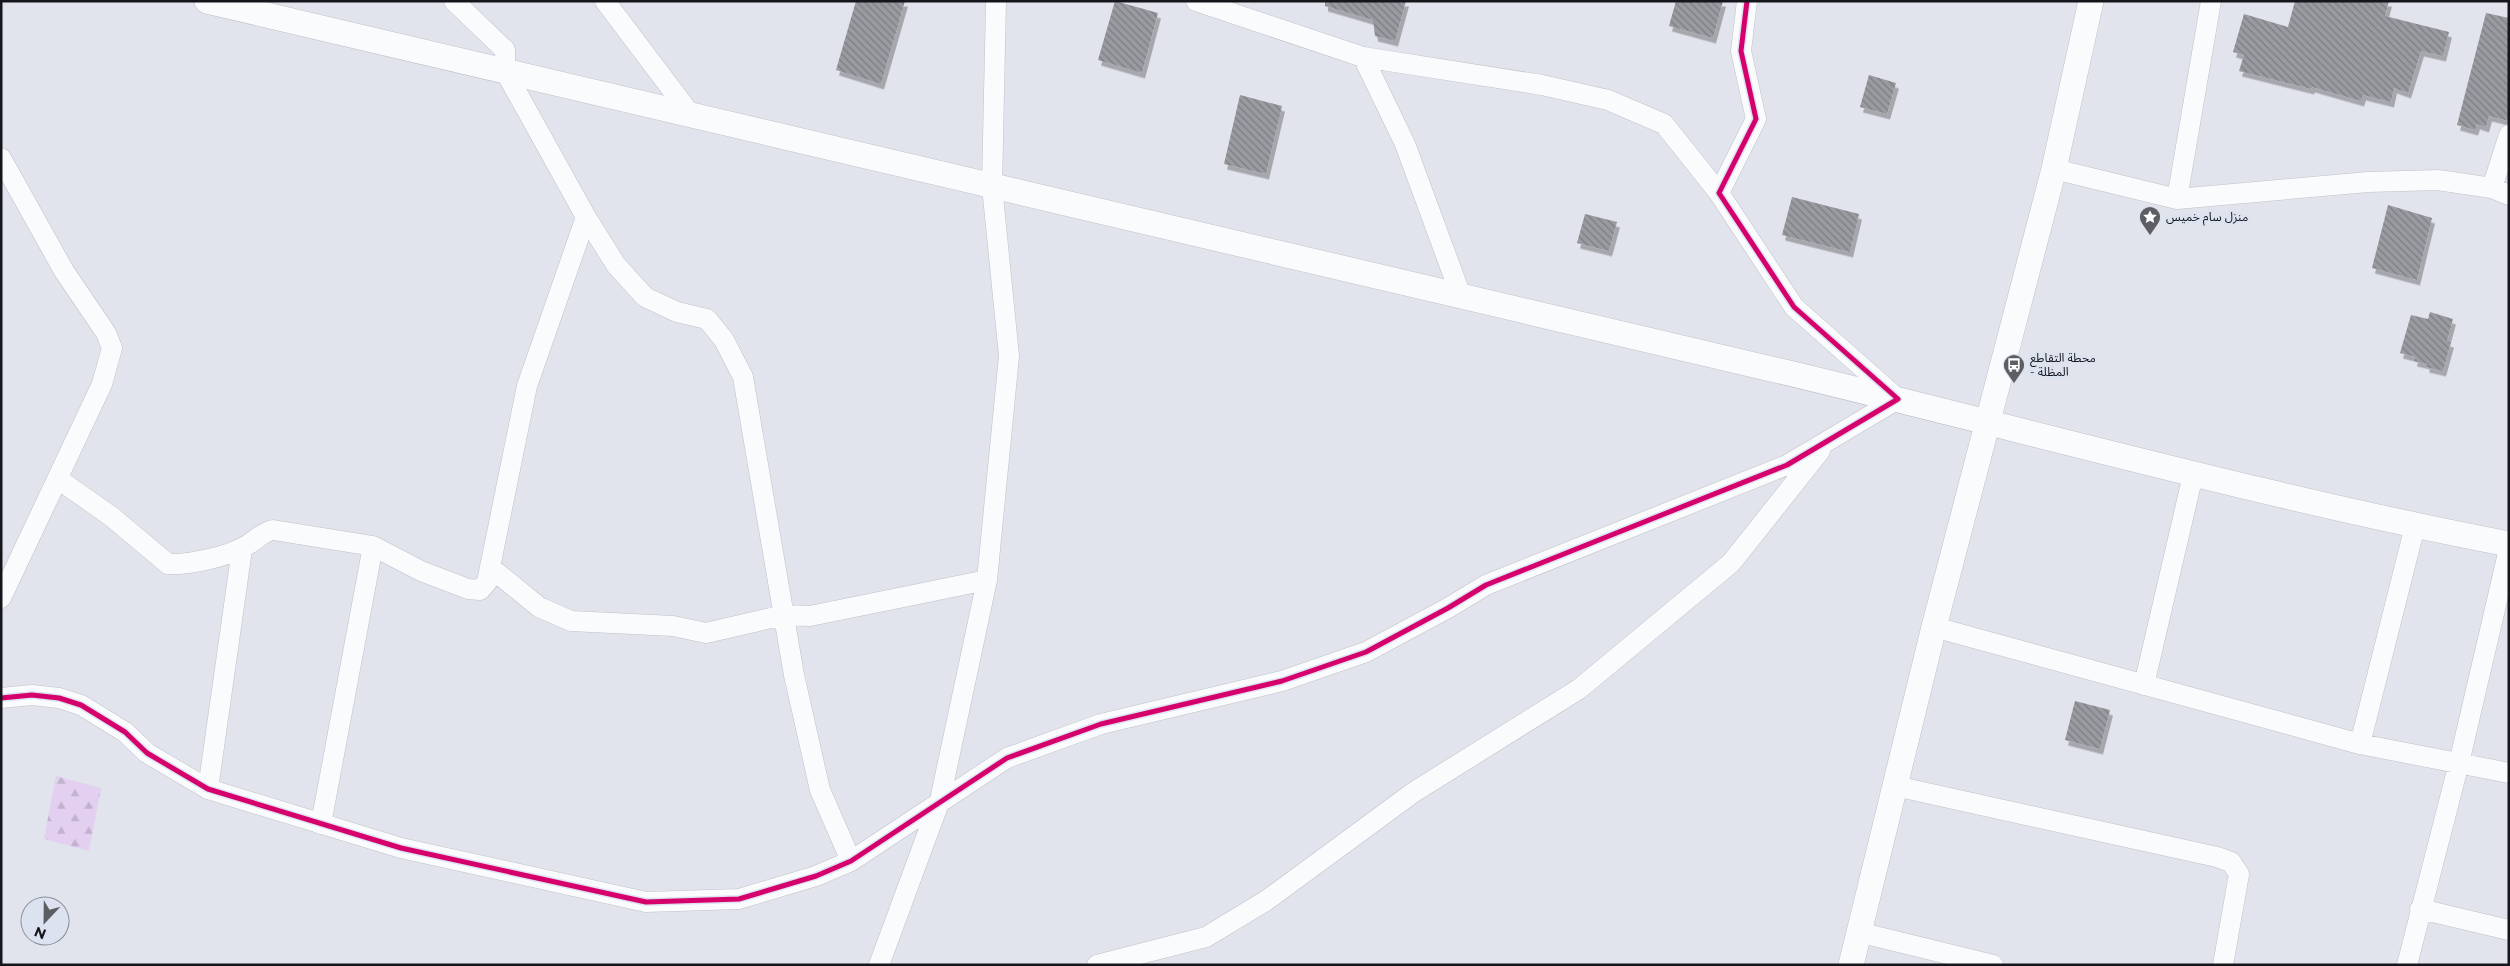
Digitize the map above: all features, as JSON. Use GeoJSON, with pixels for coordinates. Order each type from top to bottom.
{"type":"FeatureCollection","features":[{"type":"Feature","properties":{"kind":"street"},"geometry":{"type":"LineString","coordinates":[[207,1],[1898,399],[2193,475],[2416,526],[2509,544]]}},
{"type":"Feature","properties":{"kind":"street"},"geometry":{"type":"LineString","coordinates":[[454,1],[505,50],[505,71],[586,217],[616,264],[645,297],[676,312],[707,319],[724,340],[743,377],[794,675],[820,790],[850,861]]}},
{"type":"Feature","properties":{"kind":"street"},"geometry":{"type":"LineString","coordinates":[[604,1],[692,115]]}},
{"type":"Feature","properties":{"kind":"street"},"geometry":{"type":"LineString","coordinates":[[879,965],[940,800],[987,580],[1009,356],[992,186],[996,1]]}},
{"type":"Feature","properties":{"kind":"street"},"geometry":{"type":"LineString","coordinates":[[1196,1],[1314,43],[1364,57],[1542,85],[1608,100],[1664,124],[1719,193],[1794,307],[1898,399]]}},
{"type":"Feature","properties":{"kind":"street"},"geometry":{"type":"LineString","coordinates":[[1719,193],[1756,119],[1742,51],[1747,1]]}},
{"type":"Feature","properties":{"kind":"street"},"geometry":{"type":"LineString","coordinates":[[1851,965],[1934,628],[2054,169],[2091,1]]}},
{"type":"Feature","properties":{"kind":"street"},"geometry":{"type":"LineString","coordinates":[[2177,199],[2211,1]]}},
{"type":"Feature","properties":{"kind":"street"},"geometry":{"type":"LineString","coordinates":[[1364,57],[1405,144],[1461,296]]}},
{"type":"Feature","properties":{"kind":"street"},"geometry":{"type":"LineString","coordinates":[[2054,169],[2177,199],[2368,182],[2438,180],[2500,191],[2509,135]]}},
{"type":"Feature","properties":{"kind":"street"},"geometry":{"type":"LineString","coordinates":[[1,158],[64,271],[106,333],[112,348],[102,384],[1,598]]}},
{"type":"Feature","properties":{"kind":"street"},"geometry":{"type":"LineString","coordinates":[[58,479],[112,517],[168,564],[180,565],[242,548],[265,532],[273,530],[373,546],[421,571],[468,589],[480,590],[487,582],[527,386],[586,217]]}},
{"type":"Feature","properties":{"kind":"street"},"geometry":{"type":"LineString","coordinates":[[1,698],[32,695],[59,698],[81,705],[125,732],[147,753],[208,789],[401,848],[646,902],[739,900],[816,876],[850,861],[940,800],[1007,758],[1101,724],[1282,681],[1366,652],[1448,608],[1486,584],[1787,465],[1898,399]]}},
{"type":"Feature","properties":{"kind":"street"},"geometry":{"type":"LineString","coordinates":[[1097,965],[1206,936],[1267,900],[1414,792],[1579,690],[1732,563],[1827,442]]}},
{"type":"Feature","properties":{"kind":"street"},"geometry":{"type":"LineString","coordinates":[[2144,685],[2193,475]]}},
{"type":"Feature","properties":{"kind":"street"},"geometry":{"type":"LineString","coordinates":[[2360,744],[2416,526]]}},
{"type":"Feature","properties":{"kind":"street"},"geometry":{"type":"LineString","coordinates":[[321,824],[373,546]]}},
{"type":"Feature","properties":{"kind":"street"},"geometry":{"type":"LineString","coordinates":[[208,789],[242,548]]}},
{"type":"Feature","properties":{"kind":"street"},"geometry":{"type":"LineString","coordinates":[[2407,965],[2459,763],[2509,549]]}},
{"type":"Feature","properties":{"kind":"street"},"geometry":{"type":"LineString","coordinates":[[490,567],[539,607],[571,621],[673,626],[706,632],[784,615],[810,616],[987,580]]}},
{"type":"Feature","properties":{"kind":"street"},"geometry":{"type":"LineString","coordinates":[[1934,628],[2360,744],[2509,773]]}},
{"type":"Feature","properties":{"kind":"street"},"geometry":{"type":"LineString","coordinates":[[1895,786],[2216,857],[2231,862],[2239,874],[2223,965]]}},
{"type":"Feature","properties":{"kind":"street"},"geometry":{"type":"LineString","coordinates":[[2420,909],[2509,930]]}},
{"type":"Feature","properties":{"kind":"street"},"geometry":{"type":"LineString","coordinates":[[1858,932],[1994,965]]}},
{"type":"Feature","properties":{"kind":"green space"},"geometry":{"type":"Polygon","coordinates":[[[56,776],[101,788],[89,851],[44,839],[56,776]]]}},
{"type":"Feature","properties":{"kind":"building"},"geometry":{"type":"Polygon","coordinates":[[[856,1],[905,1],[881,84],[836,70],[856,1]]]}},
{"type":"Feature","properties":{"kind":"building"},"geometry":{"type":"Polygon","coordinates":[[[1115,1],[1158,13],[1142,73],[1098,60],[1115,1]]]}},
{"type":"Feature","properties":{"kind":"building"},"geometry":{"type":"Polygon","coordinates":[[[1325,1],[1406,1],[1395,41],[1375,36],[1373,20],[1325,6],[1325,1]]]}},
{"type":"Feature","properties":{"kind":"building"},"geometry":{"type":"Polygon","coordinates":[[[1676,1],[1723,1],[1713,38],[1669,26],[1676,1]]]}},
{"type":"Feature","properties":{"kind":"building"},"geometry":{"type":"Polygon","coordinates":[[[2295,1],[2389,1],[2385,16],[2449,32],[2443,56],[2421,51],[2408,93],[2394,88],[2391,102],[2363,95],[2361,101],[2312,87],[2311,89],[2239,71],[2244,55],[2233,52],[2244,14],[2288,27],[2295,1]]]}},
{"type":"Feature","properties":{"kind":"building"},"geometry":{"type":"Polygon","coordinates":[[[2486,13],[2509,18],[2509,121],[2489,116],[2486,127],[2477,124],[2475,130],[2457,125],[2486,13]]]}},
{"type":"Feature","properties":{"kind":"building"},"geometry":{"type":"Polygon","coordinates":[[[1869,75],[1896,83],[1887,114],[1860,107],[1869,75]]]}},
{"type":"Feature","properties":{"kind":"building"},"geometry":{"type":"Polygon","coordinates":[[[1240,95],[1282,106],[1266,174],[1224,164],[1240,95]]]}},
{"type":"Feature","properties":{"kind":"building"},"geometry":{"type":"Polygon","coordinates":[[[1792,197],[1859,214],[1850,252],[1782,235],[1792,197]]]}},
{"type":"Feature","properties":{"kind":"building"},"geometry":{"type":"Polygon","coordinates":[[[2388,205],[2432,218],[2417,280],[2372,268],[2388,205]]]}},
{"type":"Feature","properties":{"kind":"building"},"geometry":{"type":"Polygon","coordinates":[[[1585,214],[1617,222],[1609,251],[1577,243],[1585,214]]]}},
{"type":"Feature","properties":{"kind":"building"},"geometry":{"type":"Polygon","coordinates":[[[2430,312],[2453,319],[2447,341],[2451,342],[2443,371],[2426,367],[2427,364],[2414,361],[2415,357],[2400,353],[2411,315],[2428,319],[2430,312]]]}},
{"type":"Feature","properties":{"kind":"building"},"geometry":{"type":"Polygon","coordinates":[[[2075,701],[2110,710],[2100,749],[2065,740],[2075,701]]]}},
{"type":"Feature","properties":{"kind":"cycle path"},"geometry":{"type":"LineString","coordinates":[[1,698],[32,695],[59,698],[81,705],[125,732],[147,753],[208,789],[401,848],[646,902],[739,899],[816,876],[851,861],[1007,758],[1101,724],[1282,681],[1366,652],[1448,608],[1486,585],[1787,465],[1898,399],[1794,307],[1719,193],[1756,119],[1741,51],[1747,1]]}},
{"type":"Feature","properties":{"kind":"place","name":"منزل سام خميس"},"geometry":{"type":"Point","coordinates":[2150,236]}},
{"type":"Feature","properties":{"kind":"place","name":"محطة التقاطع - المظلة"},"geometry":{"type":"Point","coordinates":[2014,384]}}]}
